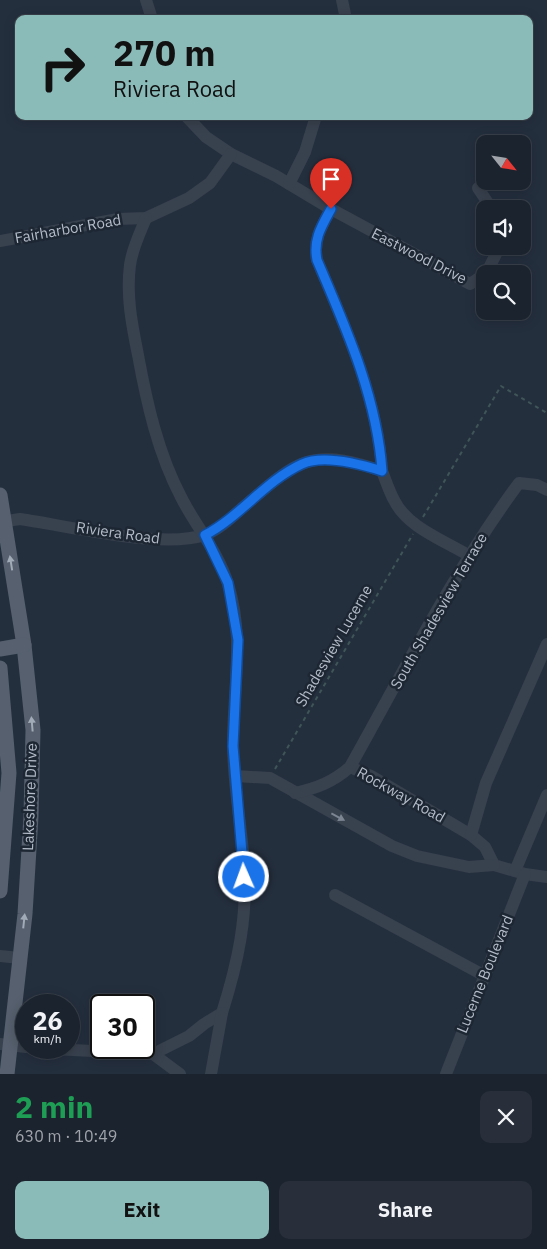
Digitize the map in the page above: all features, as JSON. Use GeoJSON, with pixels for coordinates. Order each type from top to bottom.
{"type":"FeatureCollection","features":[{"type":"Feature","properties":{"kind":"main road","name":"Lakeshore Drive"},"geometry":{"type":"LineString","coordinates":[[0,495],[2,521],[24,645],[33,730],[31,816],[20,958],[5,1045],[7,1074]]}},
{"type":"Feature","properties":{"kind":"main road"},"geometry":{"type":"LineString","coordinates":[[0,648],[24,645]]}},
{"type":"Feature","properties":{"kind":"main road","name":"Lakeshore Drive"},"geometry":{"type":"LineString","coordinates":[[0,668],[8,773],[0,892]]}},
{"type":"Feature","properties":{"kind":"street"},"geometry":{"type":"LineString","coordinates":[[146,0],[151,15]]}},
{"type":"Feature","properties":{"kind":"street"},"geometry":{"type":"LineString","coordinates":[[342,0],[345,15]]}},
{"type":"Feature","properties":{"kind":"street","name":"Eastwood Drive"},"geometry":{"type":"LineString","coordinates":[[190,120],[206,137],[231,154],[290,184],[331,209],[470,284],[476,280]]}},
{"type":"Feature","properties":{"kind":"street"},"geometry":{"type":"LineString","coordinates":[[290,184],[305,152],[315,120]]}},
{"type":"Feature","properties":{"kind":"street","name":"Fairharbor Road"},"geometry":{"type":"LineString","coordinates":[[0,241],[118,218],[146,218],[189,198],[210,183],[231,154]]}},
{"type":"Feature","properties":{"kind":"street"},"geometry":{"type":"LineString","coordinates":[[331,209],[319,231],[315,248],[317,260],[351,340],[366,386],[380,447],[382,471],[394,502],[418,526],[468,555]]}},
{"type":"Feature","properties":{"kind":"street"},"geometry":{"type":"LineString","coordinates":[[146,218],[130,263],[130,313],[147,405],[163,455],[180,496],[205,535],[228,583],[238,640],[233,729],[235,776],[244,865],[244,914],[241,949],[222,1013],[211,1074]]}},
{"type":"Feature","properties":{"kind":"street","name":"Riviera Road"},"geometry":{"type":"LineString","coordinates":[[2,521],[20,519],[162,541],[205,535],[216,529],[273,483],[303,463],[328,460],[357,463],[382,471]]}},
{"type":"Feature","properties":{"kind":"street","name":"South Shadesview Terrace"},"geometry":{"type":"LineString","coordinates":[[350,767],[468,555],[519,483],[537,485],[547,490]]}},
{"type":"Feature","properties":{"kind":"street"},"geometry":{"type":"LineString","coordinates":[[471,835],[486,783],[547,644]]}},
{"type":"Feature","properties":{"kind":"street","name":"Rockway Road"},"geometry":{"type":"LineString","coordinates":[[295,793],[321,787],[335,780],[350,767],[371,776],[471,835],[485,847],[494,865]]}},
{"type":"Feature","properties":{"kind":"street"},"geometry":{"type":"LineString","coordinates":[[235,776],[270,778],[392,846],[417,856],[469,868],[494,865],[520,873],[547,877]]}},
{"type":"Feature","properties":{"kind":"street","name":"Lucerne Boulevard"},"geometry":{"type":"LineString","coordinates":[[446,1074],[485,976],[547,795]]}},
{"type":"Feature","properties":{"kind":"street"},"geometry":{"type":"LineString","coordinates":[[335,894],[485,976]]}},
{"type":"Feature","properties":{"kind":"street"},"geometry":{"type":"LineString","coordinates":[[0,956],[20,958]]}},
{"type":"Feature","properties":{"kind":"street"},"geometry":{"type":"LineString","coordinates":[[155,1053],[189,1036],[222,1013]]}},
{"type":"Feature","properties":{"kind":"street"},"geometry":{"type":"LineString","coordinates":[[155,1055],[180,1074]]}},
{"type":"Feature","properties":{"kind":"path","name":"Shadesview Lucerne"},"geometry":{"type":"LineString","coordinates":[[270,778],[501,386],[547,413]]}},
{"type":"Feature","properties":{"kind":"route"},"geometry":{"type":"LineString","coordinates":[[244,877],[233,746],[238,671],[238,640],[235,613],[228,583],[215,552],[205,535],[216,529],[273,483],[303,463],[328,460],[357,463],[382,471],[380,447],[366,386],[351,340],[317,260],[315,248],[319,231],[331,209]]}}]}
